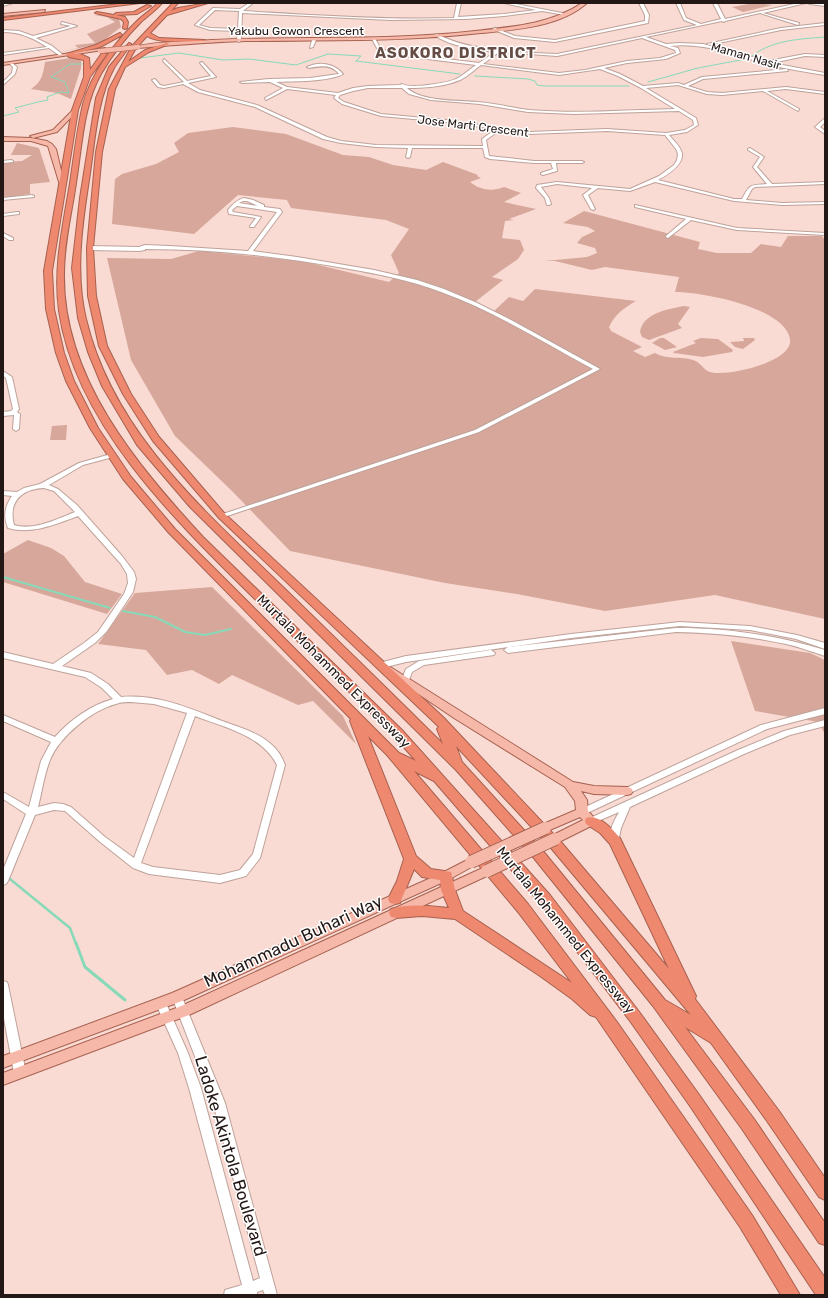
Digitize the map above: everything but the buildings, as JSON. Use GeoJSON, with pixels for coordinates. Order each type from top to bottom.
{"type":"FeatureCollection","features":[{"type":"Feature","properties":{"kind":"highway"},"geometry":{"type":"LineString","coordinates":[[44,11],[105,3]]}},
{"type":"Feature","properties":{"kind":"highway"},"geometry":{"type":"LineString","coordinates":[[4,19],[123,3]]}},
{"type":"Feature","properties":{"kind":"highway"},"geometry":{"type":"LineString","coordinates":[[4,19],[135,3]]}},
{"type":"Feature","properties":{"kind":"highway"},"geometry":{"type":"LineString","coordinates":[[135,3],[115,7],[109,11],[118,14],[130,14],[140,11],[150,4]]}},
{"type":"Feature","properties":{"kind":"highway","name":"Murtala Mohammed Expressway"},"geometry":{"type":"LineString","coordinates":[[160,3],[113,52],[92,87],[82,124],[61,257],[62,304],[68,334],[78,366],[92,397],[147,481],[171,509],[232,572],[398,732],[545,899],[635,1017],[695,1100],[825,1294]]}},
{"type":"Feature","properties":{"kind":"highway","name":"Murtala Mohammed Expressway"},"geometry":{"type":"LineString","coordinates":[[169,3],[137,35],[112,67],[99,98],[93,128],[76,268],[82,318],[92,352],[106,386],[140,444],[193,505],[460,767],[538,854],[658,1002],[748,1124],[825,1237]]}},
{"type":"Feature","properties":{"kind":"highway"},"geometry":{"type":"LineString","coordinates":[[176,3],[129,54],[112,89],[99,152],[90,248],[92,296],[103,346],[127,394],[156,439],[222,516],[382,665],[405,682],[552,840],[696,1011],[773,1116],[825,1192]]}},
{"type":"Feature","properties":{"kind":"highway"},"geometry":{"type":"LineString","coordinates":[[162,18],[178,9],[206,3]]}},
{"type":"Feature","properties":{"kind":"highway"},"geometry":{"type":"LineString","coordinates":[[87,77],[96,63],[125,28],[150,4]]}},
{"type":"Feature","properties":{"kind":"highway"},"geometry":{"type":"LineString","coordinates":[[44,11],[65,11]]}},
{"type":"Feature","properties":{"kind":"highway"},"geometry":{"type":"LineString","coordinates":[[26,19],[79,13],[102,13],[123,18],[126,22],[125,28]]}},
{"type":"Feature","properties":{"kind":"highway"},"geometry":{"type":"LineString","coordinates":[[26,19],[54,14]]}},
{"type":"Feature","properties":{"kind":"highway"},"geometry":{"type":"LineString","coordinates":[[65,55],[98,46],[120,34]]}},
{"type":"Feature","properties":{"kind":"highway"},"geometry":{"type":"LineString","coordinates":[[146,34],[153,38],[162,39],[203,40]]}},
{"type":"Feature","properties":{"kind":"highway"},"geometry":{"type":"LineString","coordinates":[[129,44],[146,34]]}},
{"type":"Feature","properties":{"kind":"highway"},"geometry":{"type":"LineString","coordinates":[[120,73],[147,51],[167,44]]}},
{"type":"Feature","properties":{"kind":"highway"},"geometry":{"type":"LineString","coordinates":[[96,63],[113,52]]}},
{"type":"Feature","properties":{"kind":"highway"},"geometry":{"type":"LineString","coordinates":[[65,55],[80,56],[87,59],[87,77]]}},
{"type":"Feature","properties":{"kind":"highway"},"geometry":{"type":"LineString","coordinates":[[112,67],[120,73]]}},
{"type":"Feature","properties":{"kind":"highway","name":"Murtala Mohammed Expressway"},"geometry":{"type":"LineString","coordinates":[[87,77],[74,112],[51,250],[49,291],[54,332],[70,381],[94,428],[111,456],[128,479],[172,531],[354,717],[391,752],[523,908],[612,1026],[746,1221],[791,1295]]}},
{"type":"Feature","properties":{"kind":"highway"},"geometry":{"type":"LineString","coordinates":[[93,128],[107,111]]}},
{"type":"Feature","properties":{"kind":"highway"},"geometry":{"type":"LineString","coordinates":[[74,112],[82,124]]}},
{"type":"Feature","properties":{"kind":"highway"},"geometry":{"type":"LineString","coordinates":[[63,178],[77,156]]}},
{"type":"Feature","properties":{"kind":"highway"},"geometry":{"type":"LineString","coordinates":[[49,291],[62,304]]}},
{"type":"Feature","properties":{"kind":"highway"},"geometry":{"type":"LineString","coordinates":[[82,318],[92,296]]}},
{"type":"Feature","properties":{"kind":"highway"},"geometry":{"type":"LineString","coordinates":[[70,381],[78,366]]}},
{"type":"Feature","properties":{"kind":"highway"},"geometry":{"type":"LineString","coordinates":[[121,411],[156,439]]}},
{"type":"Feature","properties":{"kind":"highway"},"geometry":{"type":"LineString","coordinates":[[354,717],[412,859],[427,873],[447,883],[458,914]]}},
{"type":"Feature","properties":{"kind":"highway"},"geometry":{"type":"LineString","coordinates":[[439,720],[460,767]]}},
{"type":"Feature","properties":{"kind":"highway"},"geometry":{"type":"LineString","coordinates":[[391,752],[444,783]]}},
{"type":"Feature","properties":{"kind":"highway"},"geometry":{"type":"LineString","coordinates":[[586,817],[605,830],[615,841],[696,1011]]}},
{"type":"Feature","properties":{"kind":"highway"},"geometry":{"type":"LineString","coordinates":[[395,899],[404,881],[412,859]]}},
{"type":"Feature","properties":{"kind":"highway"},"geometry":{"type":"LineString","coordinates":[[396,913],[422,911],[458,914],[558,981],[577,995],[612,1026]]}},
{"type":"Feature","properties":{"kind":"highway"},"geometry":{"type":"LineString","coordinates":[[658,1002],[718,1041]]}},
{"type":"Feature","properties":{"kind":"main road","name":"Yakubu Gowon Crescent"},"geometry":{"type":"LineString","coordinates":[[562,14],[579,3]]}},
{"type":"Feature","properties":{"kind":"main road","name":"Yakubu Gowon Crescent"},"geometry":{"type":"LineString","coordinates":[[3,65],[101,50],[203,40],[374,39],[437,36],[495,30],[534,24],[562,14],[585,3]]}},
{"type":"Feature","properties":{"kind":"main road"},"geometry":{"type":"LineString","coordinates":[[4,19],[44,11]]}},
{"type":"Feature","properties":{"kind":"main road"},"geometry":{"type":"LineString","coordinates":[[4,19],[26,19]]}},
{"type":"Feature","properties":{"kind":"main road","name":"Yakubu Gowon Crescent"},"geometry":{"type":"LineString","coordinates":[[139,46],[239,40],[374,39]]}},
{"type":"Feature","properties":{"kind":"main road"},"geometry":{"type":"LineString","coordinates":[[3,137],[44,135],[58,129],[74,112]]}},
{"type":"Feature","properties":{"kind":"main road"},"geometry":{"type":"LineString","coordinates":[[3,137],[40,141],[52,146],[57,169],[63,178]]}},
{"type":"Feature","properties":{"kind":"main road"},"geometry":{"type":"LineString","coordinates":[[405,682],[569,784],[587,790],[627,791]]}},
{"type":"Feature","properties":{"kind":"main road"},"geometry":{"type":"LineString","coordinates":[[569,784],[581,800],[586,817]]}},
{"type":"Feature","properties":{"kind":"main road","name":"Mohammadu Buhari Way"},"geometry":{"type":"LineString","coordinates":[[3,1079],[184,1011],[396,913],[447,883],[471,862],[544,828],[586,817]]}},
{"type":"Feature","properties":{"kind":"main road","name":"Mohammadu Buhari Way"},"geometry":{"type":"LineString","coordinates":[[3,1062],[161,1004],[395,899],[487,871],[555,839],[586,817]]}},
{"type":"Feature","properties":{"kind":"street"},"geometry":{"type":"LineString","coordinates":[[3,5],[11,3]]}},
{"type":"Feature","properties":{"kind":"street"},"geometry":{"type":"LineString","coordinates":[[239,40],[241,11],[251,3]]}},
{"type":"Feature","properties":{"kind":"street"},"geometry":{"type":"LineString","coordinates":[[456,18],[459,3]]}},
{"type":"Feature","properties":{"kind":"street"},"geometry":{"type":"LineString","coordinates":[[506,3],[562,14]]}},
{"type":"Feature","properties":{"kind":"street"},"geometry":{"type":"LineString","coordinates":[[495,30],[517,38],[559,41],[647,22],[647,18],[641,3]]}},
{"type":"Feature","properties":{"kind":"street"},"geometry":{"type":"LineString","coordinates":[[678,3],[685,19],[701,26]]}},
{"type":"Feature","properties":{"kind":"street"},"geometry":{"type":"LineString","coordinates":[[715,3],[724,21]]}},
{"type":"Feature","properties":{"kind":"street"},"geometry":{"type":"LineString","coordinates":[[437,36],[450,43],[500,50],[541,54],[561,54],[701,26],[804,3]]}},
{"type":"Feature","properties":{"kind":"street"},"geometry":{"type":"LineString","coordinates":[[810,3],[825,6]]}},
{"type":"Feature","properties":{"kind":"street"},"geometry":{"type":"LineString","coordinates":[[240,30],[210,29],[198,25],[212,10],[393,19],[456,18],[541,10]]}},
{"type":"Feature","properties":{"kind":"street"},"geometry":{"type":"LineString","coordinates":[[760,13],[800,25]]}},
{"type":"Feature","properties":{"kind":"street"},"geometry":{"type":"LineString","coordinates":[[34,37],[75,26],[62,23]]}},
{"type":"Feature","properties":{"kind":"street"},"geometry":{"type":"LineString","coordinates":[[708,44],[800,25],[825,24]]}},
{"type":"Feature","properties":{"kind":"street"},"geometry":{"type":"LineString","coordinates":[[3,31],[19,32],[34,37],[65,55]]}},
{"type":"Feature","properties":{"kind":"street","name":"Maman Nasir"},"geometry":{"type":"LineString","coordinates":[[643,38],[665,45],[680,43],[708,44],[766,62],[794,69],[825,74]]}},
{"type":"Feature","properties":{"kind":"street"},"geometry":{"type":"LineString","coordinates":[[374,39],[379,49],[384,52],[559,74],[629,62],[655,60],[678,53],[677,49],[665,45]]}},
{"type":"Feature","properties":{"kind":"street"},"geometry":{"type":"LineString","coordinates":[[311,47],[314,40]]}},
{"type":"Feature","properties":{"kind":"street"},"geometry":{"type":"LineString","coordinates":[[3,54],[51,47]]}},
{"type":"Feature","properties":{"kind":"street"},"geometry":{"type":"LineString","coordinates":[[269,80],[286,88],[338,94],[363,87],[446,83],[459,79],[500,50]]}},
{"type":"Feature","properties":{"kind":"street"},"geometry":{"type":"LineString","coordinates":[[766,62],[805,55],[825,56]]}},
{"type":"Feature","properties":{"kind":"street"},"geometry":{"type":"LineString","coordinates":[[164,60],[185,82],[200,90],[256,106],[335,141],[370,146],[485,147]]}},
{"type":"Feature","properties":{"kind":"street"},"geometry":{"type":"LineString","coordinates":[[154,80],[162,87],[214,77],[202,63]]}},
{"type":"Feature","properties":{"kind":"street"},"geometry":{"type":"LineString","coordinates":[[3,84],[14,73],[12,64]]}},
{"type":"Feature","properties":{"kind":"street"},"geometry":{"type":"LineString","coordinates":[[242,82],[319,78],[341,74],[335,68],[326,65],[309,67]]}},
{"type":"Feature","properties":{"kind":"street","name":"Jose Marti Crescent"},"geometry":{"type":"LineString","coordinates":[[338,94],[336,98],[343,103],[375,114],[446,121],[538,134],[604,130],[666,134],[686,131],[696,125],[696,120],[681,110],[619,75],[600,68]]}},
{"type":"Feature","properties":{"kind":"street"},"geometry":{"type":"LineString","coordinates":[[686,85],[702,78],[794,69]]}},
{"type":"Feature","properties":{"kind":"street"},"geometry":{"type":"LineString","coordinates":[[642,87],[669,84],[686,85],[707,93],[717,94],[792,88],[825,93]]}},
{"type":"Feature","properties":{"kind":"street"},"geometry":{"type":"LineString","coordinates":[[402,86],[410,93],[431,99],[480,103],[528,111],[574,113],[681,110]]}},
{"type":"Feature","properties":{"kind":"street"},"geometry":{"type":"LineString","coordinates":[[266,99],[286,88]]}},
{"type":"Feature","properties":{"kind":"street"},"geometry":{"type":"LineString","coordinates":[[763,90],[798,110]]}},
{"type":"Feature","properties":{"kind":"street"},"geometry":{"type":"LineString","coordinates":[[825,120],[817,126],[825,132]]}},
{"type":"Feature","properties":{"kind":"street"},"geometry":{"type":"LineString","coordinates":[[499,129],[485,140],[487,157],[491,159],[582,162]]}},
{"type":"Feature","properties":{"kind":"street"},"geometry":{"type":"LineString","coordinates":[[549,204],[547,198],[538,186],[557,183],[630,190],[670,171],[680,160],[679,150],[666,134]]}},
{"type":"Feature","properties":{"kind":"street"},"geometry":{"type":"LineString","coordinates":[[408,157],[410,147]]}},
{"type":"Feature","properties":{"kind":"street"},"geometry":{"type":"LineString","coordinates":[[750,149],[762,158],[755,167],[771,186]]}},
{"type":"Feature","properties":{"kind":"street"},"geometry":{"type":"LineString","coordinates":[[3,162],[11,161]]}},
{"type":"Feature","properties":{"kind":"street"},"geometry":{"type":"LineString","coordinates":[[542,174],[556,170],[553,162]]}},
{"type":"Feature","properties":{"kind":"street"},"geometry":{"type":"LineString","coordinates":[[653,180],[742,201],[782,204],[825,203]]}},
{"type":"Feature","properties":{"kind":"street"},"geometry":{"type":"LineString","coordinates":[[742,201],[751,187],[825,183]]}},
{"type":"Feature","properties":{"kind":"street"},"geometry":{"type":"LineString","coordinates":[[593,209],[585,195],[598,186]]}},
{"type":"Feature","properties":{"kind":"street"},"geometry":{"type":"LineString","coordinates":[[3,199],[32,196]]}},
{"type":"Feature","properties":{"kind":"street"},"geometry":{"type":"LineString","coordinates":[[250,252],[256,242],[279,215],[280,211],[269,208],[235,204],[230,212],[259,217],[252,226]]}},
{"type":"Feature","properties":{"kind":"street"},"geometry":{"type":"LineString","coordinates":[[636,206],[689,219],[751,231],[825,234]]}},
{"type":"Feature","properties":{"kind":"street"},"geometry":{"type":"LineString","coordinates":[[3,214],[17,213]]}},
{"type":"Feature","properties":{"kind":"street"},"geometry":{"type":"LineString","coordinates":[[668,237],[689,219]]}},
{"type":"Feature","properties":{"kind":"street"},"geometry":{"type":"LineString","coordinates":[[3,234],[11,239]]}},
{"type":"Feature","properties":{"kind":"street"},"geometry":{"type":"LineString","coordinates":[[90,248],[172,248],[250,252],[297,258],[372,271],[410,280],[454,294],[597,369],[477,431],[222,516]]}},
{"type":"Feature","properties":{"kind":"street"},"geometry":{"type":"LineString","coordinates":[[3,372],[8,377],[16,403],[16,409],[13,412],[3,414]]}},
{"type":"Feature","properties":{"kind":"street"},"geometry":{"type":"LineString","coordinates":[[13,412],[17,414],[16,429]]}},
{"type":"Feature","properties":{"kind":"street"},"geometry":{"type":"LineString","coordinates":[[3,493],[17,494],[42,486],[81,464],[111,456]]}},
{"type":"Feature","properties":{"kind":"street"},"geometry":{"type":"LineString","coordinates":[[42,486],[56,490],[79,513],[129,570],[133,578],[132,585],[107,626],[97,636],[55,667]]}},
{"type":"Feature","properties":{"kind":"street"},"geometry":{"type":"LineString","coordinates":[[17,494],[10,502],[9,522],[10,526],[16,529],[32,528],[79,513]]}},
{"type":"Feature","properties":{"kind":"street"},"geometry":{"type":"LineString","coordinates":[[405,682],[408,671],[422,663],[680,624],[731,626],[772,632],[825,646]]}},
{"type":"Feature","properties":{"kind":"street"},"geometry":{"type":"LineString","coordinates":[[382,665],[406,659],[614,634],[676,630],[711,631],[760,636],[798,644],[825,653]]}},
{"type":"Feature","properties":{"kind":"street"},"geometry":{"type":"LineString","coordinates":[[3,656],[55,667],[92,677],[105,686],[119,700]]}},
{"type":"Feature","properties":{"kind":"street"},"geometry":{"type":"LineString","coordinates":[[3,881],[31,813],[45,761],[56,741],[74,724],[97,708],[119,700],[141,699],[192,712],[269,745],[278,755],[281,765],[257,855],[242,873],[220,879],[152,871],[136,865],[102,839],[68,809],[61,806],[51,806],[31,813]]}},
{"type":"Feature","properties":{"kind":"street"},"geometry":{"type":"LineString","coordinates":[[586,817],[627,791],[764,727],[825,710]]}},
{"type":"Feature","properties":{"kind":"street"},"geometry":{"type":"LineString","coordinates":[[136,865],[192,712]]}},
{"type":"Feature","properties":{"kind":"street"},"geometry":{"type":"LineString","coordinates":[[3,718],[56,741]]}},
{"type":"Feature","properties":{"kind":"street"},"geometry":{"type":"LineString","coordinates":[[586,817],[626,806],[741,752],[787,733],[825,723]]}},
{"type":"Feature","properties":{"kind":"street"},"geometry":{"type":"LineString","coordinates":[[3,795],[31,813]]}},
{"type":"Feature","properties":{"kind":"street"},"geometry":{"type":"LineString","coordinates":[[615,841],[616,828],[626,806]]}},
{"type":"Feature","properties":{"kind":"street"},"geometry":{"type":"LineString","coordinates":[[3,985],[20,1073]]}},
{"type":"Feature","properties":{"kind":"street","name":"Ladoke Akintola Boulevard"},"geometry":{"type":"LineString","coordinates":[[177,997],[184,1011],[219,1103],[271,1295]]}},
{"type":"Feature","properties":{"kind":"street","name":"Ladoke Akintola Boulevard"},"geometry":{"type":"LineString","coordinates":[[161,1004],[183,1053],[195,1088],[250,1292]]}},
{"type":"Feature","properties":{"kind":"street"},"geometry":{"type":"LineString","coordinates":[[230,1295],[250,1292],[268,1282]]}},
{"type":"Feature","properties":{"kind":"shaded area"},"geometry":{"type":"Polygon","coordinates":[[[754,3],[773,5],[743,12],[732,7],[754,3]]]}},
{"type":"Feature","properties":{"kind":"shaded area"},"geometry":{"type":"Polygon","coordinates":[[[94,15],[108,15],[119,19],[121,27],[99,44],[56,53],[78,48],[75,45],[95,43],[87,34],[115,22],[107,17],[94,15]]]}},
{"type":"Feature","properties":{"kind":"shaded area"},"geometry":{"type":"Polygon","coordinates":[[[76,57],[81,61],[81,68],[71,99],[57,93],[31,89],[40,81],[45,62],[76,57]]]}},
{"type":"Feature","properties":{"kind":"shaded area"},"geometry":{"type":"Polygon","coordinates":[[[233,127],[286,134],[343,155],[369,157],[393,165],[426,170],[443,162],[478,175],[477,176],[481,178],[470,182],[478,187],[491,190],[504,187],[521,193],[504,202],[536,209],[509,219],[514,220],[505,221],[502,238],[520,240],[524,250],[518,259],[492,277],[503,280],[475,302],[494,311],[509,297],[523,301],[535,289],[636,301],[614,318],[609,327],[611,331],[642,347],[633,351],[645,357],[655,353],[664,356],[688,359],[696,361],[710,372],[718,373],[743,370],[771,361],[781,355],[788,347],[790,339],[784,328],[773,318],[758,310],[722,298],[675,292],[679,277],[605,267],[592,270],[555,261],[545,261],[587,257],[597,253],[595,248],[577,243],[582,237],[595,231],[588,227],[563,223],[584,211],[700,242],[698,249],[717,253],[751,253],[761,244],[781,247],[788,236],[822,236],[825,240],[825,619],[715,595],[605,611],[517,594],[445,583],[290,551],[233,492],[175,436],[131,360],[107,258],[171,259],[199,251],[302,261],[389,282],[399,273],[391,255],[409,229],[386,220],[291,208],[287,200],[238,195],[194,234],[112,224],[115,179],[122,174],[156,164],[179,152],[174,143],[188,133],[233,127]]]}},
{"type":"Feature","properties":{"kind":"shaded area"},"geometry":{"type":"Polygon","coordinates":[[[17,143],[39,148],[50,182],[30,184],[30,194],[3,198],[3,162],[22,161],[32,155],[11,155],[17,143]]]}},
{"type":"Feature","properties":{"kind":"shaded area"},"geometry":{"type":"Polygon","coordinates":[[[684,306],[690,307],[678,324],[682,328],[649,340],[642,337],[640,332],[642,326],[651,316],[684,306]]]}},
{"type":"Feature","properties":{"kind":"shaded area"},"geometry":{"type":"Polygon","coordinates":[[[660,338],[664,338],[677,347],[665,350],[652,343],[660,338]]]}},
{"type":"Feature","properties":{"kind":"shaded area"},"geometry":{"type":"Polygon","coordinates":[[[701,338],[718,339],[733,350],[732,352],[703,357],[673,352],[696,343],[693,341],[701,338]]]}},
{"type":"Feature","properties":{"kind":"shaded area"},"geometry":{"type":"Polygon","coordinates":[[[743,338],[754,338],[755,340],[743,349],[735,347],[730,342],[744,341],[743,338]]]}},
{"type":"Feature","properties":{"kind":"shaded area"},"geometry":{"type":"Polygon","coordinates":[[[67,425],[66,440],[50,440],[52,426],[67,425]]]}},
{"type":"Feature","properties":{"kind":"shaded area"},"geometry":{"type":"Polygon","coordinates":[[[28,540],[51,548],[64,556],[85,582],[122,594],[107,614],[3,582],[3,554],[28,540]]]}},
{"type":"Feature","properties":{"kind":"shaded area"},"geometry":{"type":"Polygon","coordinates":[[[212,587],[343,716],[356,744],[313,701],[298,705],[232,675],[219,684],[192,670],[167,675],[146,650],[98,644],[135,593],[212,587]]]}},
{"type":"Feature","properties":{"kind":"shaded area"},"geometry":{"type":"Polygon","coordinates":[[[731,641],[810,653],[825,660],[825,734],[818,722],[755,711],[731,641]]]}},
{"type":"Feature","properties":{"kind":"waterway"},"geometry":{"type":"LineString","coordinates":[[752,56],[777,43],[825,37]]}},
{"type":"Feature","properties":{"kind":"waterway"},"geometry":{"type":"LineString","coordinates":[[140,58],[179,53],[223,60],[249,59],[296,65],[328,54],[361,56],[356,61],[460,74]]}},
{"type":"Feature","properties":{"kind":"waterway"},"geometry":{"type":"LineString","coordinates":[[648,82],[698,68],[746,59]]}},
{"type":"Feature","properties":{"kind":"waterway"},"geometry":{"type":"LineString","coordinates":[[3,116],[19,112],[15,108],[48,100],[47,97],[60,92],[69,93],[65,82],[51,77],[70,64],[82,64]]}},
{"type":"Feature","properties":{"kind":"waterway"},"geometry":{"type":"LineString","coordinates":[[475,76],[528,79],[535,81],[537,85],[544,86],[629,86]]}},
{"type":"Feature","properties":{"kind":"waterway"},"geometry":{"type":"LineString","coordinates":[[3,577],[110,608]]}},
{"type":"Feature","properties":{"kind":"waterway"},"geometry":{"type":"LineString","coordinates":[[123,611],[155,617],[185,632],[205,635],[231,629]]}},
{"type":"Feature","properties":{"kind":"waterway"},"geometry":{"type":"LineString","coordinates":[[10,879],[70,928],[76,944]]}},
{"type":"Feature","properties":{"kind":"waterway"},"geometry":{"type":"LineString","coordinates":[[76,943],[85,967],[125,1000]]}},
{"type":"Feature","properties":{"kind":"district","name":"ASOKORO DISTRICT"},"geometry":{"type":"Point","coordinates":[456,53]}}]}
